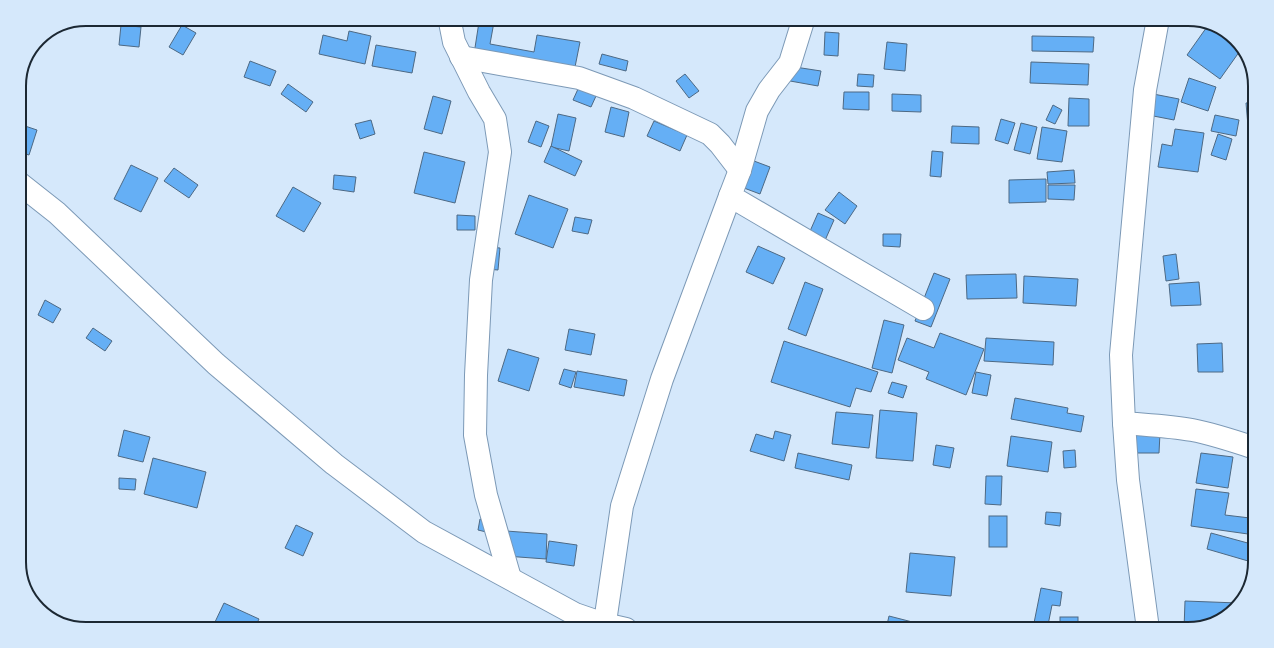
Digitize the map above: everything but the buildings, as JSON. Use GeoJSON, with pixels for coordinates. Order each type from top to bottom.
{"type":"FeatureCollection","features":[{"type":"Feature","properties":{"kind":"street"},"geometry":{"type":"LineString","coordinates":[[451,26],[454,42],[495,119],[500,152],[481,280],[476,375],[475,435],[486,495],[510,578]]}},
{"type":"Feature","properties":{"kind":"street"},"geometry":{"type":"LineString","coordinates":[[605,622],[622,506],[662,379],[740,170],[757,111],[769,90],[790,63],[801,26]]}},
{"type":"Feature","properties":{"kind":"street"},"geometry":{"type":"LineString","coordinates":[[1147,622],[1128,480],[1121,356],[1145,90],[1157,26]]}},
{"type":"Feature","properties":{"kind":"street"},"geometry":{"type":"LineString","coordinates":[[461,56],[579,78],[634,98],[710,134],[720,144],[740,170]]}},
{"type":"Feature","properties":{"kind":"street"},"geometry":{"type":"LineString","coordinates":[[26,189],[57,213],[216,364],[334,464],[424,532],[510,578],[571,621]]}},
{"type":"Feature","properties":{"kind":"street"},"geometry":{"type":"LineString","coordinates":[[730,196],[923,309]]}},
{"type":"Feature","properties":{"kind":"street"},"geometry":{"type":"LineString","coordinates":[[1124,423],[1191,430],[1225,438],[1248,446]]}}]}
